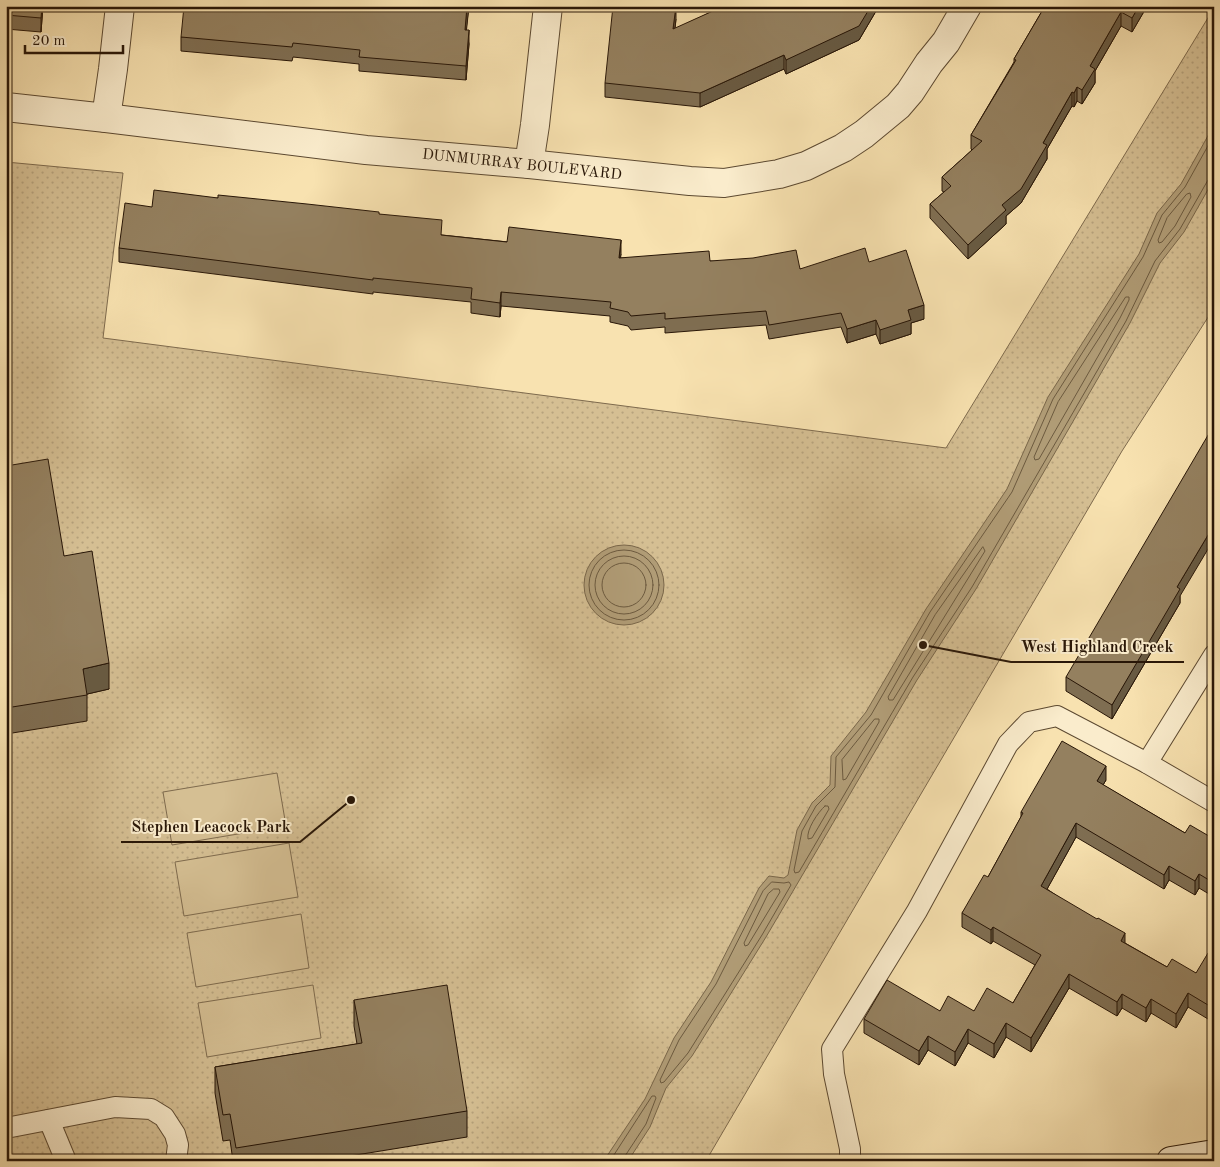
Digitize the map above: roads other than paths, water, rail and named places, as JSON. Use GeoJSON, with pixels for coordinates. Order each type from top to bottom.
{"type":"FeatureCollection","features":[{"type":"Feature","properties":{"kind":"street"},"geometry":{"type":"LineString","coordinates":[[106,118],[120,6]]}},
{"type":"Feature","properties":{"kind":"street"},"geometry":{"type":"LineString","coordinates":[[529,164],[548,6]]}},
{"type":"Feature","properties":{"kind":"street","name":"DUNMURRAY BOULEVARD"},"geometry":{"type":"LineString","coordinates":[[6,107],[366,150],[724,183],[779,174],[806,166],[843,148],[864,134],[898,106],[910,92],[929,63],[946,42],[968,6]]}},
{"type":"Feature","properties":{"kind":"street"},"geometry":{"type":"LineString","coordinates":[[1171,1161],[1214,1154]]}},
{"type":"Feature","properties":{"kind":"lane"},"geometry":{"type":"LineString","coordinates":[[1148,763],[1214,655]]}},
{"type":"Feature","properties":{"kind":"lane"},"geometry":{"type":"LineString","coordinates":[[850,1161],[850,1149],[834,1074],[832,1049],[917,911],[1008,744],[1029,722],[1057,716],[1148,763],[1214,802]]}},
{"type":"Feature","properties":{"kind":"lane"},"geometry":{"type":"LineString","coordinates":[[6,1128],[115,1107],[151,1108],[164,1118],[175,1134],[178,1145],[176,1161]]}},
{"type":"Feature","properties":{"kind":"lane"},"geometry":{"type":"LineString","coordinates":[[49,1120],[66,1161]]}},
{"type":"Feature","properties":{"kind":"water"},"geometry":{"type":"Polygon","coordinates":[[[1214,125],[1214,179],[1184,232],[1160,263],[1130,323],[976,589],[917,680],[766,937],[692,1056],[666,1088],[650,1127],[628,1161],[586,1161],[591,1156],[605,1159],[645,1099],[674,1038],[711,982],[759,888],[769,876],[784,878],[788,875],[797,830],[812,803],[830,785],[831,756],[866,712],[926,609],[1007,489],[1048,397],[1139,254],[1157,213],[1181,184],[1214,125]]]}},
{"type":"Feature","properties":{"kind":"water"},"geometry":{"type":"Polygon","coordinates":[[[616,545],[632,545],[653,556],[664,577],[664,593],[653,614],[632,625],[616,625],[602,619],[590,607],[584,593],[584,577],[590,563],[602,551],[616,545]]]}},
{"type":"Feature","properties":{"kind":"place","name":"West Highland Creek"},"geometry":{"type":"Point","coordinates":[923,645]}},
{"type":"Feature","properties":{"kind":"place","name":"Stephen Leacock Park"},"geometry":{"type":"Point","coordinates":[351,800]}}]}
